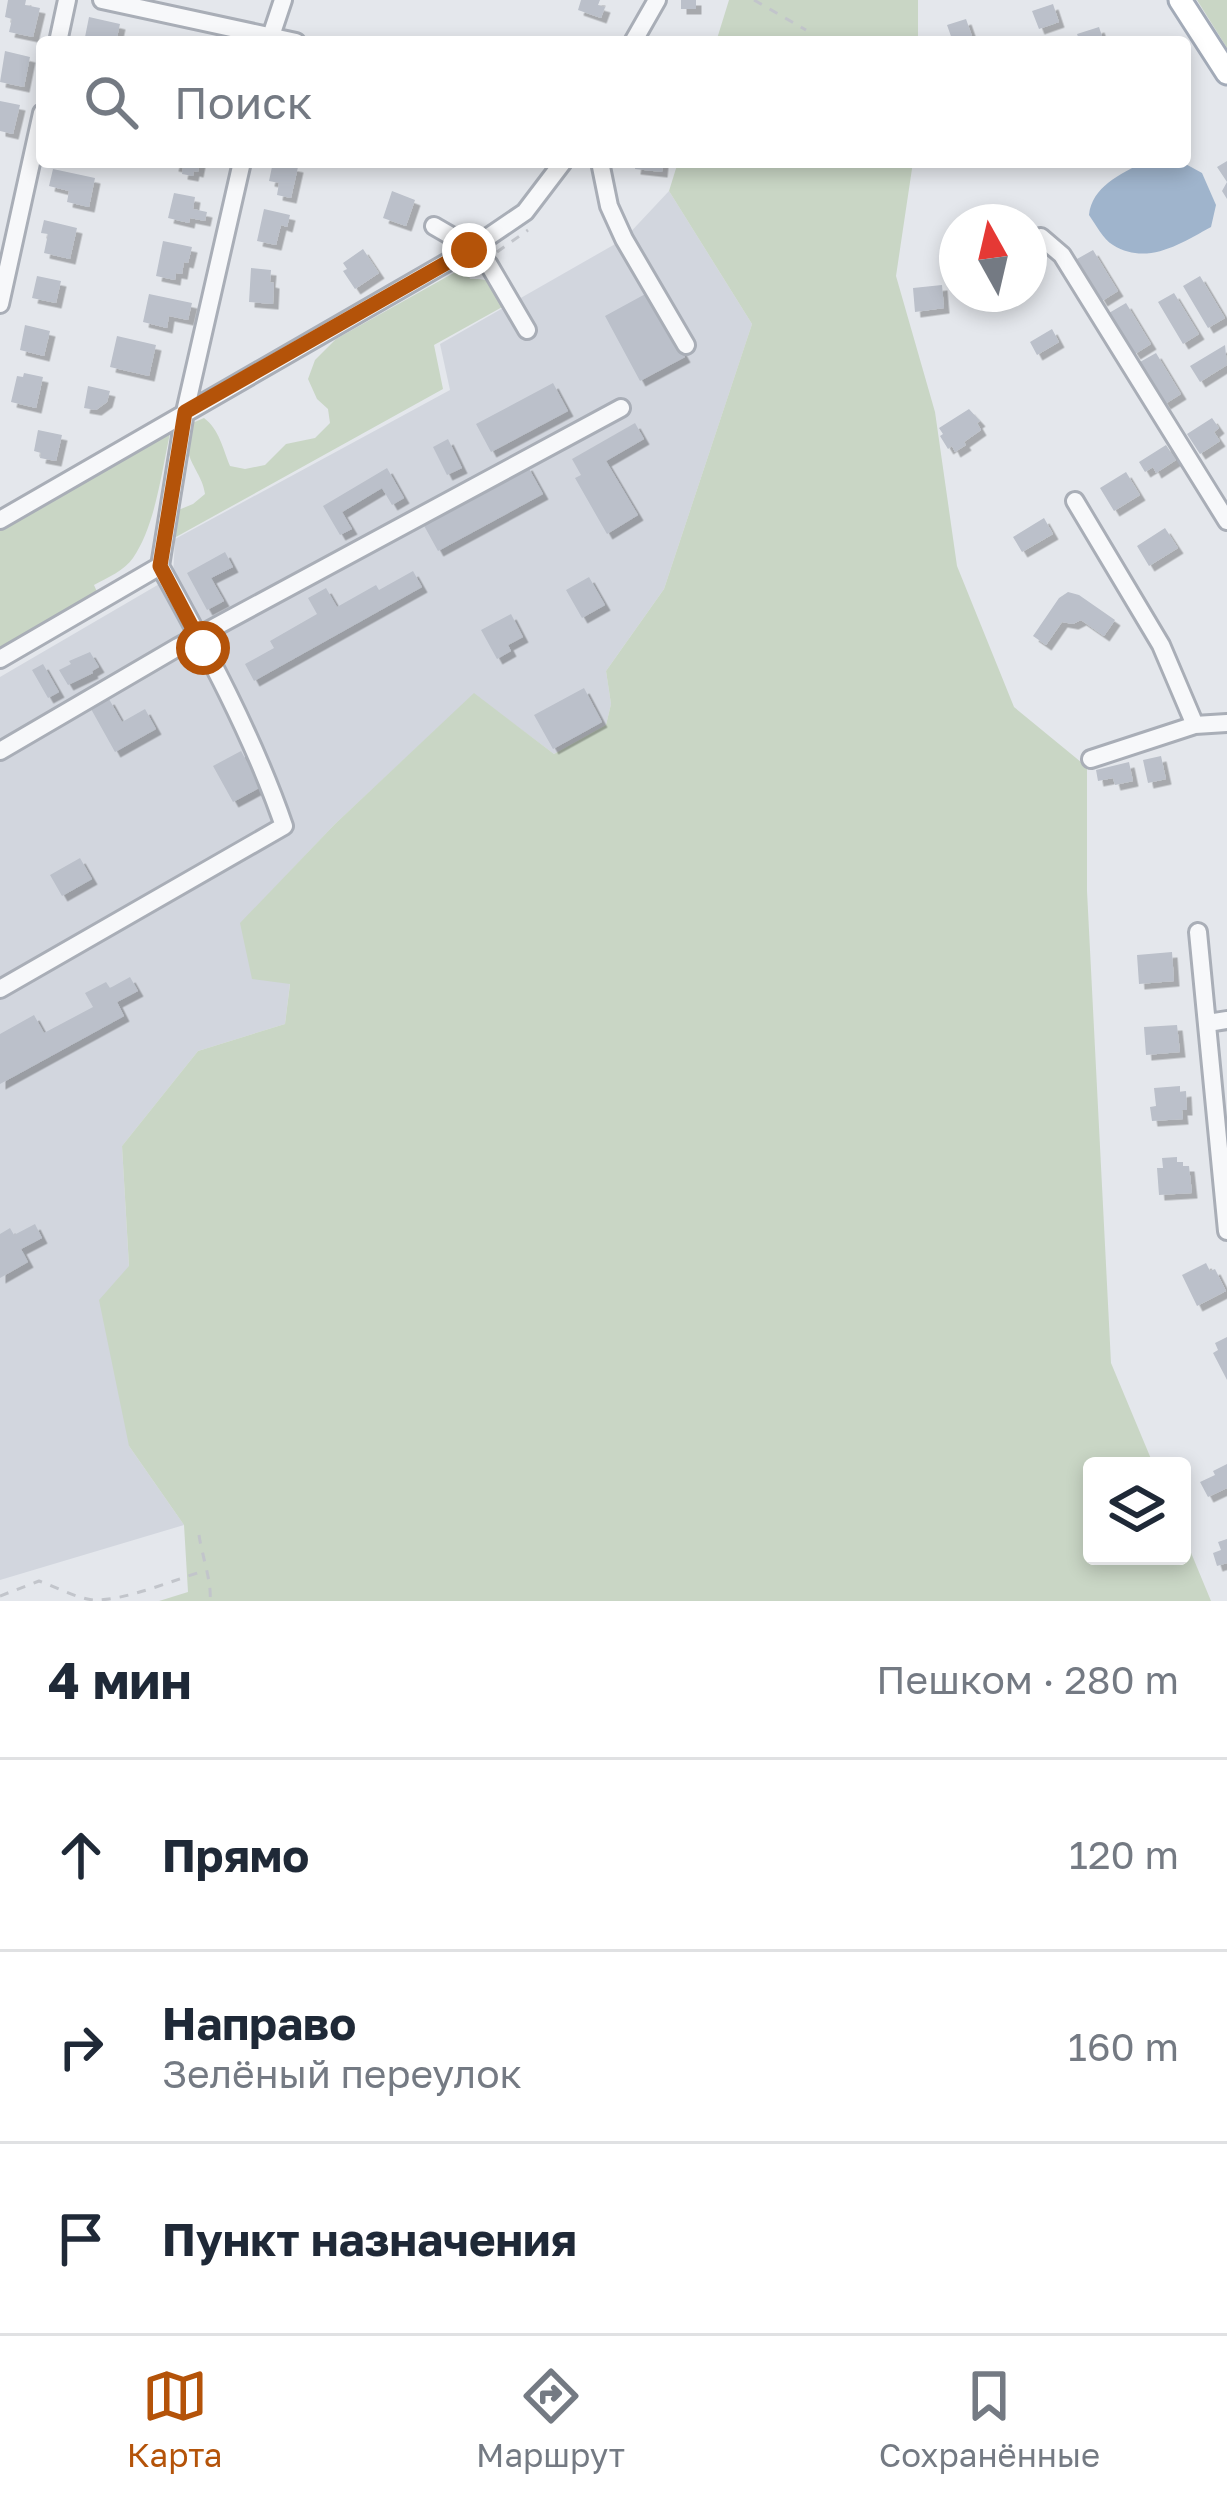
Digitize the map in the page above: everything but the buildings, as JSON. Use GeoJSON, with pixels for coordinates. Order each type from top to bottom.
{"type":"FeatureCollection","features":[{"type":"Feature","properties":{"kind":"main road"},"geometry":{"type":"LineString","coordinates":[[1180,0],[1227,73]]}},
{"type":"Feature","properties":{"kind":"street"},"geometry":{"type":"LineString","coordinates":[[59,36],[67,0]]}},
{"type":"Feature","properties":{"kind":"street"},"geometry":{"type":"LineString","coordinates":[[102,0],[257,36]]}},
{"type":"Feature","properties":{"kind":"street"},"geometry":{"type":"LineString","coordinates":[[271,36],[284,0]]}},
{"type":"Feature","properties":{"kind":"street"},"geometry":{"type":"LineString","coordinates":[[636,36],[657,0]]}},
{"type":"Feature","properties":{"kind":"street"},"geometry":{"type":"LineString","coordinates":[[0,304],[36,139]]}},
{"type":"Feature","properties":{"kind":"street"},"geometry":{"type":"LineString","coordinates":[[0,989],[284,826],[199,635],[160,566],[185,412],[241,168]]}},
{"type":"Feature","properties":{"kind":"street"},"geometry":{"type":"LineString","coordinates":[[0,495],[5,517],[472,248],[525,212],[558,168]]}},
{"type":"Feature","properties":{"kind":"street"},"geometry":{"type":"LineString","coordinates":[[601,168],[609,206],[686,345]]}},
{"type":"Feature","properties":{"kind":"street"},"geometry":{"type":"LineString","coordinates":[[434,226],[472,248],[489,265],[527,331]]}},
{"type":"Feature","properties":{"kind":"street"},"geometry":{"type":"LineString","coordinates":[[1047,242],[1062,255],[1227,521]]}},
{"type":"Feature","properties":{"kind":"street"},"geometry":{"type":"LineString","coordinates":[[0,751],[199,635],[621,408]]}},
{"type":"Feature","properties":{"kind":"street"},"geometry":{"type":"LineString","coordinates":[[1075,501],[1161,645],[1196,724]]}},
{"type":"Feature","properties":{"kind":"street"},"geometry":{"type":"LineString","coordinates":[[0,659],[160,566]]}},
{"type":"Feature","properties":{"kind":"street"},"geometry":{"type":"LineString","coordinates":[[1091,759],[1196,724],[1227,723]]}},
{"type":"Feature","properties":{"kind":"street"},"geometry":{"type":"LineString","coordinates":[[1198,932],[1226,1225]]}},
{"type":"Feature","properties":{"kind":"street"},"geometry":{"type":"LineString","coordinates":[[1208,1023],[1227,1020]]}},
{"type":"Feature","properties":{"kind":"path"},"geometry":{"type":"LineString","coordinates":[[754,0],[806,30]]}},
{"type":"Feature","properties":{"kind":"path"},"geometry":{"type":"LineString","coordinates":[[199,1535],[210,1601]]}},
{"type":"Feature","properties":{"kind":"path"},"geometry":{"type":"LineString","coordinates":[[0,1596],[39,1581],[94,1600],[139,1594],[204,1571]]}},
{"type":"Feature","properties":{"kind":"shaded area"},"geometry":{"type":"Polygon","coordinates":[[[669,191],[752,324],[664,589],[606,671],[611,704],[606,725],[554,754],[474,694],[335,824],[241,923],[290,983],[285,1024],[198,1051],[122,1146],[129,1267],[129,1446],[184,1525],[0,1580],[0,677],[173,576],[175,539],[450,390],[440,344],[624,239],[669,191]]]}},
{"type":"Feature","properties":{"kind":"green space"},"geometry":{"type":"Polygon","coordinates":[[[729,0],[918,0],[918,36],[718,36],[729,0]]]}},
{"type":"Feature","properties":{"kind":"green space"},"geometry":{"type":"Polygon","coordinates":[[[1197,0],[1227,0],[1227,48],[1197,0]]]}},
{"type":"Feature","properties":{"kind":"green space"},"geometry":{"type":"Polygon","coordinates":[[[676,168],[912,168],[896,276],[935,412],[957,566],[1014,707],[1087,767],[1087,891],[1111,1363],[1150,1457],[1083,1457],[1083,1565],[1191,1565],[1191,1553],[1211,1601],[159,1601],[188,1592],[184,1525],[129,1446],[99,1300],[129,1266],[122,1146],[198,1051],[285,1024],[290,984],[252,979],[240,923],[335,824],[474,693],[554,754],[606,725],[611,704],[606,671],[664,589],[752,324],[669,191],[676,168]]]}},
{"type":"Feature","properties":{"kind":"green space"},"geometry":{"type":"Polygon","coordinates":[[[466,266],[470,279],[493,284],[504,306],[434,345],[443,389],[171,536],[176,511],[205,494],[188,452],[190,424],[204,418],[217,434],[230,466],[245,469],[265,465],[286,444],[315,438],[330,423],[328,409],[317,399],[308,379],[315,360],[336,339],[466,266]]]}},
{"type":"Feature","properties":{"kind":"green space"},"geometry":{"type":"Polygon","coordinates":[[[171,429],[153,513],[133,558],[94,585],[98,594],[0,651],[0,528],[171,429]]]}},
{"type":"Feature","properties":{"kind":"water"},"geometry":{"type":"Polygon","coordinates":[[[1191,167],[1202,173],[1216,205],[1211,227],[1151,253],[1113,245],[1089,215],[1095,197],[1126,171],[1191,167]]]}},
{"type":"Feature","properties":{"kind":"route"},"geometry":{"type":"LineString","coordinates":[[203,648],[160,566],[185,412],[469,250]]}}]}
